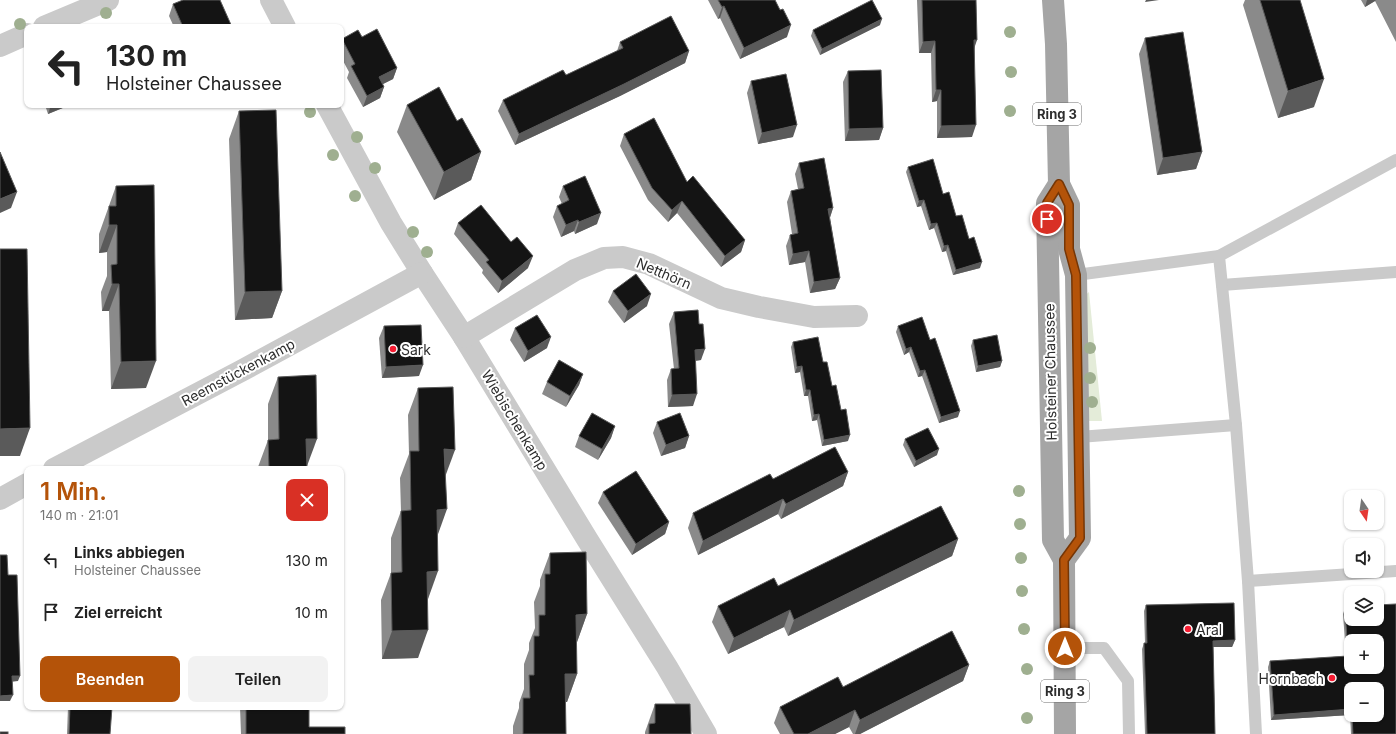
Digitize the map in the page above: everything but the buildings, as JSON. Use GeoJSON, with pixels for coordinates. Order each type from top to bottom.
{"type":"FeatureCollection","features":[{"type":"Feature","properties":{"kind":"main road","name":"Holsteiner Chaussee"},"geometry":{"type":"LineString","coordinates":[[1053,0],[1056,44],[1059,184],[1069,205],[1069,249],[1076,275],[1080,538],[1064,560]]}},
{"type":"Feature","properties":{"kind":"main road","name":"Holsteiner Chaussee"},"geometry":{"type":"LineString","coordinates":[[1059,184],[1047,203],[1053,540],[1064,560],[1065,734]]}},
{"type":"Feature","properties":{"kind":"street"},"geometry":{"type":"LineString","coordinates":[[51,24],[108,0]]}},
{"type":"Feature","properties":{"kind":"street"},"geometry":{"type":"LineString","coordinates":[[271,0],[283,24]]}},
{"type":"Feature","properties":{"kind":"street"},"geometry":{"type":"LineString","coordinates":[[0,46],[24,35]]}},
{"type":"Feature","properties":{"kind":"street","name":"Wiebischenkamp"},"geometry":{"type":"LineString","coordinates":[[329,108],[391,223],[464,337],[583,532],[668,667],[706,734]]}},
{"type":"Feature","properties":{"kind":"street","name":"Netthörn"},"geometry":{"type":"LineString","coordinates":[[464,337],[575,270],[604,258],[623,257],[649,264],[722,298],[759,307],[814,317],[857,316]]}},
{"type":"Feature","properties":{"kind":"street","name":"Reemstückenkamp"},"geometry":{"type":"LineString","coordinates":[[60,466],[422,273]]}},
{"type":"Feature","properties":{"kind":"street"},"geometry":{"type":"LineString","coordinates":[[0,499],[24,486]]}},
{"type":"Feature","properties":{"kind":"lane"},"geometry":{"type":"LineString","coordinates":[[1076,275],[1219,256],[1396,160]]}},
{"type":"Feature","properties":{"kind":"lane"},"geometry":{"type":"LineString","coordinates":[[1219,256],[1236,425],[1248,581],[1256,734]]}},
{"type":"Feature","properties":{"kind":"lane"},"geometry":{"type":"LineString","coordinates":[[1222,285],[1396,272]]}},
{"type":"Feature","properties":{"kind":"lane"},"geometry":{"type":"LineString","coordinates":[[1079,437],[1236,425]]}},
{"type":"Feature","properties":{"kind":"lane"},"geometry":{"type":"LineString","coordinates":[[1248,581],[1396,571]]}},
{"type":"Feature","properties":{"kind":"lane"},"geometry":{"type":"LineString","coordinates":[[1065,648],[1104,648],[1128,681],[1129,734]]}},
{"type":"Feature","properties":{"kind":"green space"},"geometry":{"type":"Polygon","coordinates":[[[1089,292],[1102,421],[1087,421],[1083,297],[1089,292]]]}},
{"type":"Feature","properties":{"kind":"place","name":"Sark"},"geometry":{"type":"Point","coordinates":[393,349]}},
{"type":"Feature","properties":{"kind":"place","name":"Aral"},"geometry":{"type":"Point","coordinates":[1188,629]}},
{"type":"Feature","properties":{"kind":"place","name":"Hornbach"},"geometry":{"type":"Point","coordinates":[1332,678]}},
{"type":"Feature","properties":{"kind":"route"},"geometry":{"type":"LineString","coordinates":[[1047,219],[1047,203],[1059,184],[1069,205],[1069,249],[1076,275],[1079,458],[1080,538],[1064,560],[1065,648]]}}]}
